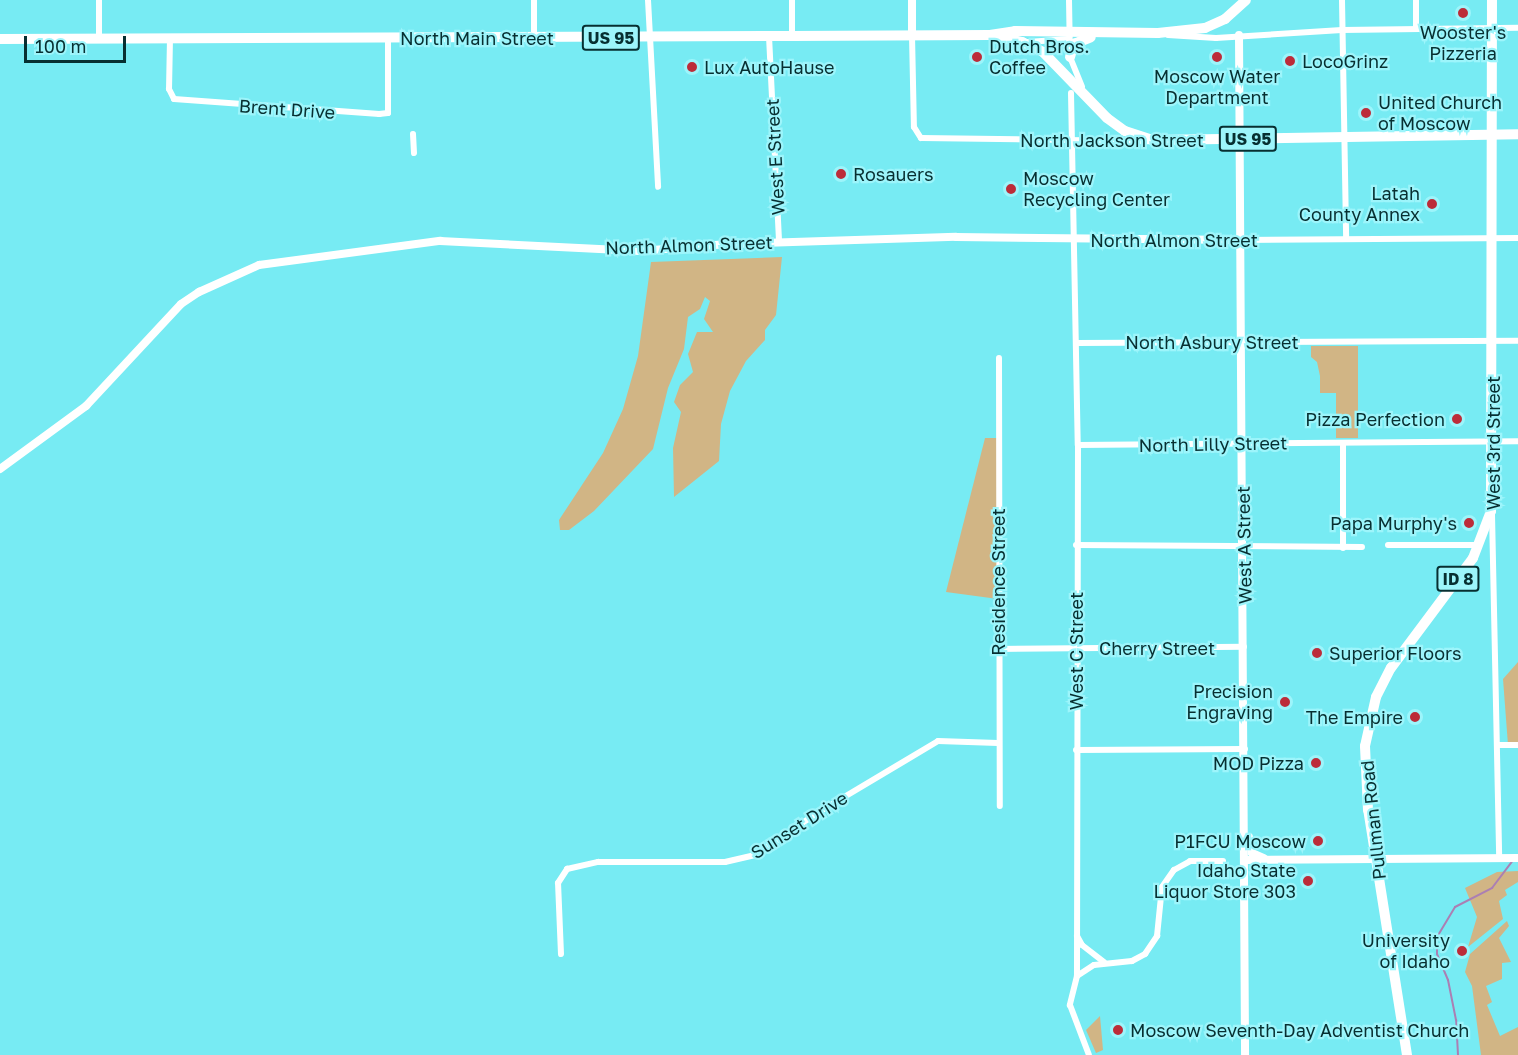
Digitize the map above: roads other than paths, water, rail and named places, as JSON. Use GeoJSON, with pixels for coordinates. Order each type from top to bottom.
{"type":"FeatureCollection","features":[{"type":"Feature","properties":{"kind":"main road","name":"ID 8"},"geometry":{"type":"LineString","coordinates":[[1492,0],[1493,28]]}},
{"type":"Feature","properties":{"kind":"main road","name":"North Main Street"},"geometry":{"type":"LineString","coordinates":[[0,39],[990,35],[1015,31],[1069,36],[1158,33],[1205,28],[1244,3]]}},
{"type":"Feature","properties":{"kind":"main road","name":"West 3rd Street"},"geometry":{"type":"LineString","coordinates":[[1491,511],[1494,441],[1493,28]]}},
{"type":"Feature","properties":{"kind":"main road"},"geometry":{"type":"LineString","coordinates":[[1070,57],[1080,40],[1112,34]]}},
{"type":"Feature","properties":{"kind":"main road","name":"North Main Street"},"geometry":{"type":"LineString","coordinates":[[990,35],[1022,42],[1052,58],[1088,98],[1125,131],[1153,140]]}},
{"type":"Feature","properties":{"kind":"main road","name":"US 95"},"geometry":{"type":"LineString","coordinates":[[1343,137],[1518,134]]}},
{"type":"Feature","properties":{"kind":"main road","name":"North Jackson Street"},"geometry":{"type":"LineString","coordinates":[[1153,140],[1343,137]]}},
{"type":"Feature","properties":{"kind":"main road","name":"Pullman Road"},"geometry":{"type":"LineString","coordinates":[[1407,1055],[1364,770],[1377,696],[1397,658],[1458,580],[1479,545],[1491,511]]}},
{"type":"Feature","properties":{"kind":"street"},"geometry":{"type":"LineString","coordinates":[[99,0],[99,38]]}},
{"type":"Feature","properties":{"kind":"street"},"geometry":{"type":"LineString","coordinates":[[534,0],[534,38]]}},
{"type":"Feature","properties":{"kind":"street"},"geometry":{"type":"LineString","coordinates":[[648,0],[648,37],[658,187]]}},
{"type":"Feature","properties":{"kind":"street"},"geometry":{"type":"LineString","coordinates":[[792,0],[792,36]]}},
{"type":"Feature","properties":{"kind":"street"},"geometry":{"type":"LineString","coordinates":[[912,0],[912,35]]}},
{"type":"Feature","properties":{"kind":"street"},"geometry":{"type":"LineString","coordinates":[[1069,0],[1070,57],[1088,98]]}},
{"type":"Feature","properties":{"kind":"street"},"geometry":{"type":"LineString","coordinates":[[1342,0],[1346,238]]}},
{"type":"Feature","properties":{"kind":"street"},"geometry":{"type":"LineString","coordinates":[[1416,0],[1416,29]]}},
{"type":"Feature","properties":{"kind":"street","name":"North Main Street"},"geometry":{"type":"LineString","coordinates":[[1158,33],[1197,38],[1342,30],[1518,28]]}},
{"type":"Feature","properties":{"kind":"street","name":"North Jackson Street"},"geometry":{"type":"LineString","coordinates":[[912,35],[914,127],[918,136],[930,140],[1153,140]]}},
{"type":"Feature","properties":{"kind":"street","name":"West A Street"},"geometry":{"type":"LineString","coordinates":[[1239,35],[1244,545],[1245,1055]]}},
{"type":"Feature","properties":{"kind":"street","name":"West E Street"},"geometry":{"type":"LineString","coordinates":[[769,36],[779,242]]}},
{"type":"Feature","properties":{"kind":"street","name":"North Main Street"},"geometry":{"type":"LineString","coordinates":[[1022,42],[1069,36]]}},
{"type":"Feature","properties":{"kind":"street","name":"Brent Drive"},"geometry":{"type":"LineString","coordinates":[[170,38],[169,89],[174,99],[380,114],[388,113],[388,38]]}},
{"type":"Feature","properties":{"kind":"street","name":"West C Street"},"geometry":{"type":"LineString","coordinates":[[1071,93],[1078,445],[1075,648],[1077,976],[1070,997],[1071,1015],[1089,1055]]}},
{"type":"Feature","properties":{"kind":"street"},"geometry":{"type":"LineString","coordinates":[[413,134],[414,153]]}},
{"type":"Feature","properties":{"kind":"street","name":"North Almon Street"},"geometry":{"type":"LineString","coordinates":[[0,469],[86,406],[181,304],[199,292],[259,265],[440,241],[639,251],[779,242],[974,237],[1074,241],[1518,238]]}},
{"type":"Feature","properties":{"kind":"street","name":"North Asbury Street"},"geometry":{"type":"LineString","coordinates":[[1076,343],[1518,341]]}},
{"type":"Feature","properties":{"kind":"street","name":"Residence Street"},"geometry":{"type":"LineString","coordinates":[[999,358],[998,743],[1000,806]]}},
{"type":"Feature","properties":{"kind":"street","name":"North Lilly Street"},"geometry":{"type":"LineString","coordinates":[[1078,445],[1518,441]]}},
{"type":"Feature","properties":{"kind":"street"},"geometry":{"type":"LineString","coordinates":[[1343,548],[1346,443]]}},
{"type":"Feature","properties":{"kind":"street","name":"West 3rd Street"},"geometry":{"type":"LineString","coordinates":[[1491,511],[1502,858]]}},
{"type":"Feature","properties":{"kind":"street"},"geometry":{"type":"LineString","coordinates":[[1076,545],[1362,547]]}},
{"type":"Feature","properties":{"kind":"street"},"geometry":{"type":"LineString","coordinates":[[1388,545],[1479,545]]}},
{"type":"Feature","properties":{"kind":"street","name":"Cherry Street"},"geometry":{"type":"LineString","coordinates":[[998,649],[1244,647]]}},
{"type":"Feature","properties":{"kind":"street","name":"Sunset Drive"},"geometry":{"type":"LineString","coordinates":[[561,954],[558,883],[567,869],[598,862],[725,862],[755,855],[814,815],[938,741],[998,743]]}},
{"type":"Feature","properties":{"kind":"street"},"geometry":{"type":"LineString","coordinates":[[1497,745],[1518,745]]}},
{"type":"Feature","properties":{"kind":"street"},"geometry":{"type":"LineString","coordinates":[[1076,750],[1245,749]]}},
{"type":"Feature","properties":{"kind":"street"},"geometry":{"type":"LineString","coordinates":[[1245,794],[1252,853],[1285,860]]}},
{"type":"Feature","properties":{"kind":"street"},"geometry":{"type":"LineString","coordinates":[[1245,860],[1518,858]]}},
{"type":"Feature","properties":{"kind":"street"},"geometry":{"type":"LineString","coordinates":[[1077,976],[1104,962],[1132,961],[1154,943],[1160,927],[1162,887],[1174,870],[1190,861],[1223,861]]}},
{"type":"Feature","properties":{"kind":"street"},"geometry":{"type":"LineString","coordinates":[[1077,934],[1082,945],[1104,962]]}},
{"type":"Feature","properties":{"kind":"waterway"},"geometry":{"type":"LineString","coordinates":[[1458,1055],[1456,1020],[1448,980],[1437,954],[1437,937],[1455,907],[1492,888],[1513,860]]}},
{"type":"Feature","properties":{"kind":"place","name":"Wooster's Pizzeria"},"geometry":{"type":"Point","coordinates":[1463,13]}},
{"type":"Feature","properties":{"kind":"place","name":"Dutch Bros. Coffee"},"geometry":{"type":"Point","coordinates":[977,57]}},
{"type":"Feature","properties":{"kind":"place","name":"Moscow Water Department"},"geometry":{"type":"Point","coordinates":[1217,57]}},
{"type":"Feature","properties":{"kind":"place","name":"LocoGrinz"},"geometry":{"type":"Point","coordinates":[1290,61]}},
{"type":"Feature","properties":{"kind":"place","name":"Lux AutoHause"},"geometry":{"type":"Point","coordinates":[692,67]}},
{"type":"Feature","properties":{"kind":"place","name":"United Church of Moscow"},"geometry":{"type":"Point","coordinates":[1366,113]}},
{"type":"Feature","properties":{"kind":"place","name":"Rosauers"},"geometry":{"type":"Point","coordinates":[841,174]}},
{"type":"Feature","properties":{"kind":"place","name":"Moscow Recycling Center"},"geometry":{"type":"Point","coordinates":[1011,189]}},
{"type":"Feature","properties":{"kind":"place","name":"Latah County Annex"},"geometry":{"type":"Point","coordinates":[1432,204]}},
{"type":"Feature","properties":{"kind":"place","name":"Pizza Perfection"},"geometry":{"type":"Point","coordinates":[1457,419]}},
{"type":"Feature","properties":{"kind":"place","name":"Papa Murphy's"},"geometry":{"type":"Point","coordinates":[1469,523]}},
{"type":"Feature","properties":{"kind":"place","name":"Superior Floors"},"geometry":{"type":"Point","coordinates":[1317,653]}},
{"type":"Feature","properties":{"kind":"place","name":"Precision Engraving"},"geometry":{"type":"Point","coordinates":[1285,702]}},
{"type":"Feature","properties":{"kind":"place","name":"The Empire"},"geometry":{"type":"Point","coordinates":[1415,717]}},
{"type":"Feature","properties":{"kind":"place","name":"MOD Pizza"},"geometry":{"type":"Point","coordinates":[1316,763]}},
{"type":"Feature","properties":{"kind":"place","name":"P1FCU Moscow"},"geometry":{"type":"Point","coordinates":[1318,841]}},
{"type":"Feature","properties":{"kind":"place","name":"Idaho State Liquor Store 303"},"geometry":{"type":"Point","coordinates":[1308,881]}},
{"type":"Feature","properties":{"kind":"place","name":"University of Idaho"},"geometry":{"type":"Point","coordinates":[1462,951]}},
{"type":"Feature","properties":{"kind":"place","name":"Moscow Seventh-Day Adventist Church"},"geometry":{"type":"Point","coordinates":[1118,1030]}}]}
